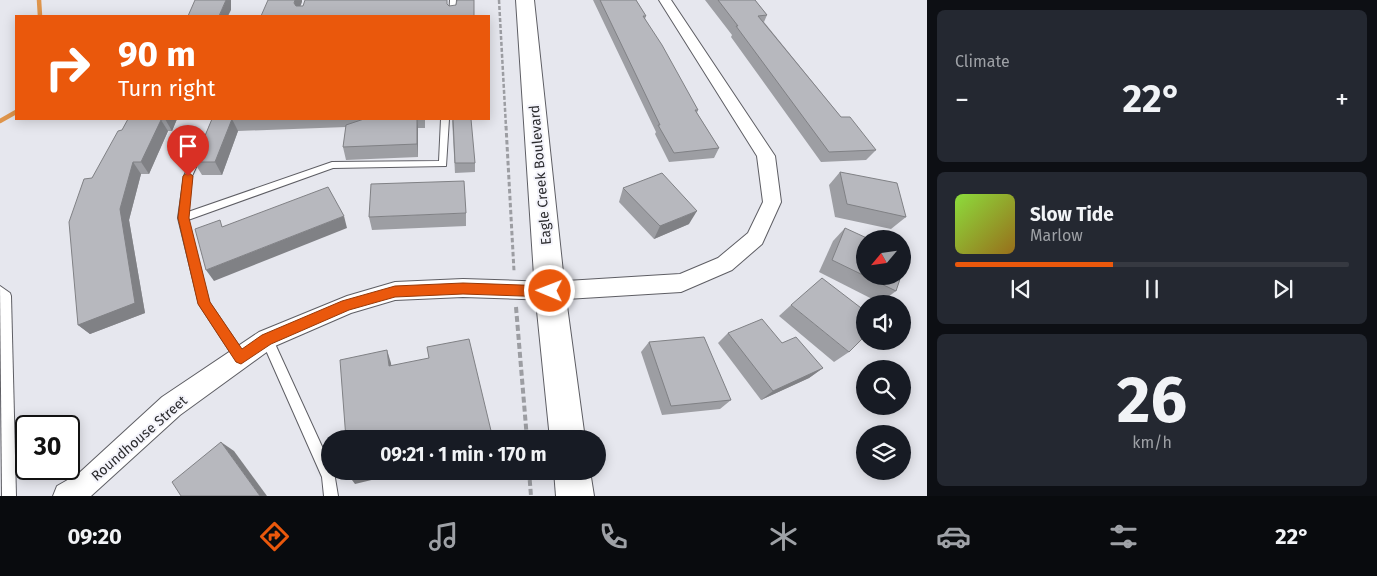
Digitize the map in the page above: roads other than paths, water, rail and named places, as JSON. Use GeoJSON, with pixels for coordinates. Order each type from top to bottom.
{"type":"FeatureCollection","features":[{"type":"Feature","properties":{"kind":"street","name":"Eagle Creek Boulevard"},"geometry":{"type":"LineString","coordinates":[[525,0],[550,291],[567,430]]}},
{"type":"Feature","properties":{"kind":"street","name":"Roundhouse Street"},"geometry":{"type":"LineString","coordinates":[[67,496],[87,483],[172,406],[267,339],[347,305],[395,291],[463,288],[550,291],[681,283],[725,264],[755,238],[772,202],[766,156],[665,0]]}},
{"type":"Feature","properties":{"kind":"street"},"geometry":{"type":"LineString","coordinates":[[573,480],[575,496]]}},
{"type":"Feature","properties":{"kind":"lane"},"geometry":{"type":"LineString","coordinates":[[452,15],[453,0]]}},
{"type":"Feature","properties":{"kind":"lane"},"geometry":{"type":"LineString","coordinates":[[183,218],[332,165],[442,164],[445,120]]}},
{"type":"Feature","properties":{"kind":"lane"},"geometry":{"type":"LineString","coordinates":[[203,143],[188,176],[183,218],[204,304],[241,358]]}},
{"type":"Feature","properties":{"kind":"lane"},"geometry":{"type":"LineString","coordinates":[[0,291],[6,296],[9,496]]}},
{"type":"Feature","properties":{"kind":"lane"},"geometry":{"type":"LineString","coordinates":[[267,339],[329,477],[331,496]]}},
{"type":"Feature","properties":{"kind":"waterway"},"geometry":{"type":"LineString","coordinates":[[39,0],[40,15]]}},
{"type":"Feature","properties":{"kind":"waterway"},"geometry":{"type":"LineString","coordinates":[[0,121],[15,113]]}}]}
